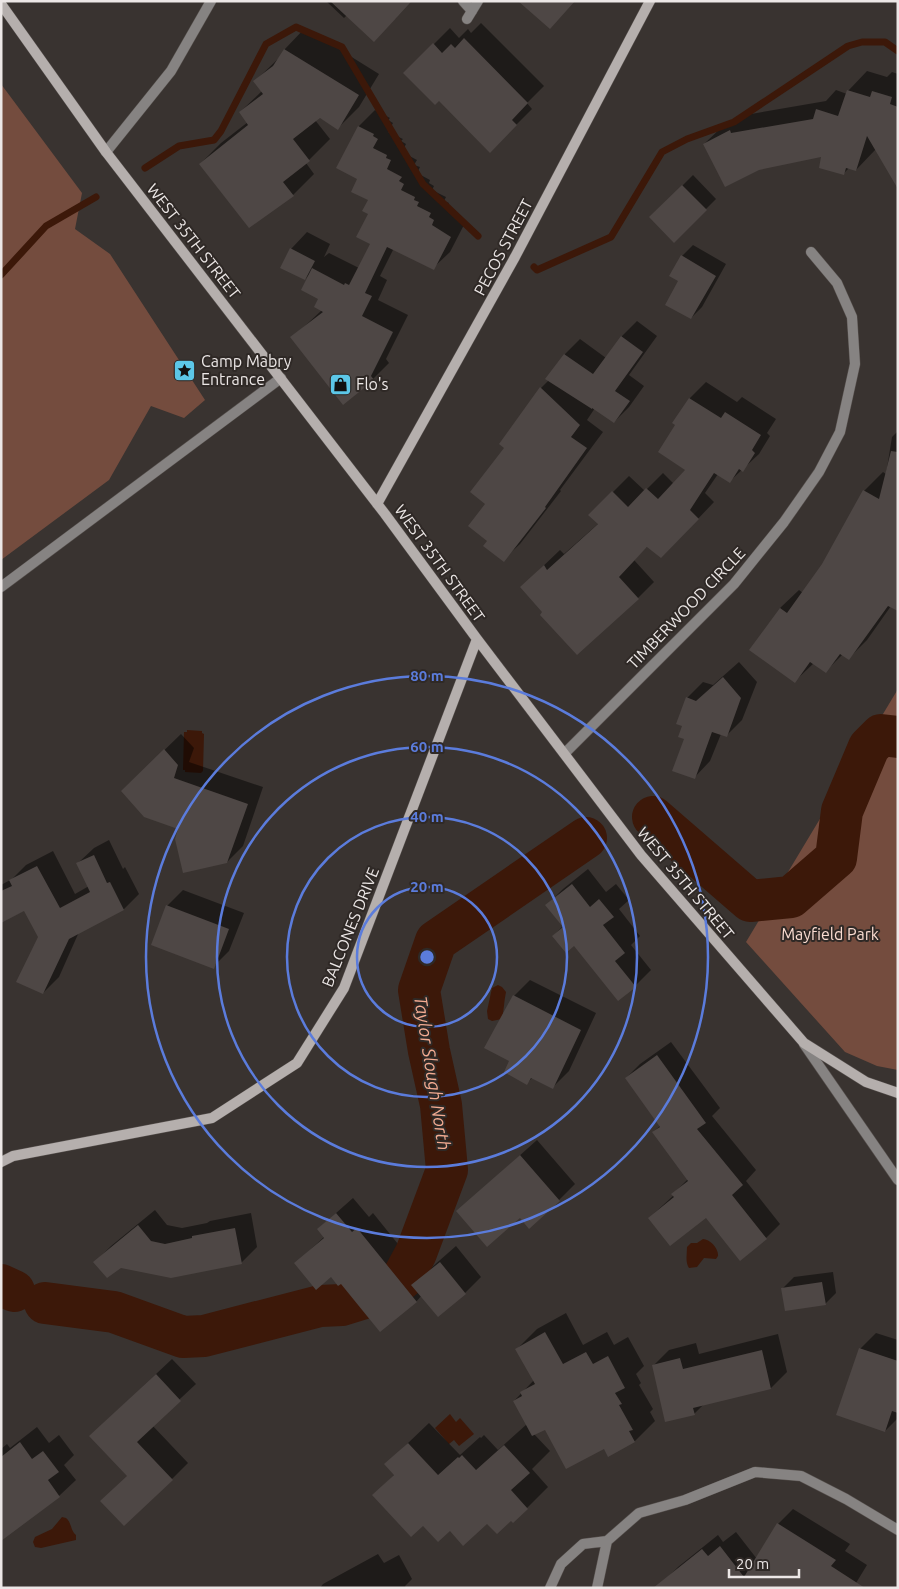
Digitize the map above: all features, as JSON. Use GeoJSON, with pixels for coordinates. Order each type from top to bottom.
{"type":"FeatureCollection","features":[{"type":"Feature","properties":{"kind":"street"},"geometry":{"type":"LineString","coordinates":[[106,152],[171,71],[211,1]]}},
{"type":"Feature","properties":{"kind":"street"},"geometry":{"type":"LineString","coordinates":[[463,1],[469,15],[478,1]]}},
{"type":"Feature","properties":{"kind":"street","name":"PECOS STREET"},"geometry":{"type":"LineString","coordinates":[[378,504],[515,257],[650,1]]}},
{"type":"Feature","properties":{"kind":"street","name":"WEST 35TH STREET"},"geometry":{"type":"LineString","coordinates":[[1,4],[106,152],[378,504],[477,639],[641,855],[804,1043],[866,1082],[898,1093]]}},
{"type":"Feature","properties":{"kind":"street","name":"TIMBERWOOD CIRCLE"},"geometry":{"type":"LineString","coordinates":[[565,753],[734,584],[784,522],[819,472],[840,432],[855,364],[852,317],[837,283],[811,252]]}},
{"type":"Feature","properties":{"kind":"street"},"geometry":{"type":"LineString","coordinates":[[1,587],[281,378]]}},
{"type":"Feature","properties":{"kind":"street","name":"BALCONES DRIVE"},"geometry":{"type":"LineString","coordinates":[[1,1162],[13,1156],[212,1118],[297,1063],[344,988],[477,639]]}},
{"type":"Feature","properties":{"kind":"street"},"geometry":{"type":"LineString","coordinates":[[804,1043],[898,1180]]}},
{"type":"Feature","properties":{"kind":"street"},"geometry":{"type":"LineString","coordinates":[[550,1588],[561,1564],[583,1544],[607,1541],[639,1513],[685,1500],[755,1472],[801,1476],[898,1530]]}},
{"type":"Feature","properties":{"kind":"street"},"geometry":{"type":"LineString","coordinates":[[597,1588],[607,1541]]}},
{"type":"Feature","properties":{"kind":"green space"},"geometry":{"type":"Polygon","coordinates":[[[1,84],[82,193],[75,229],[110,254],[205,400],[184,418],[151,406],[109,480],[1,560],[1,84]]]}},
{"type":"Feature","properties":{"kind":"green space","name":"Mayfield Park"},"geometry":{"type":"Polygon","coordinates":[[[898,689],[898,1070],[877,1066],[845,1052],[746,942],[898,689]]]}},
{"type":"Feature","properties":{"kind":"shaded area"},"geometry":{"type":"Polygon","coordinates":[[[187,730],[202,731],[204,734],[203,771],[201,773],[185,772],[183,770],[184,732],[187,732],[187,730]]]}},
{"type":"Feature","properties":{"kind":"shaded area"},"geometry":{"type":"Polygon","coordinates":[[[498,985],[506,992],[503,1016],[502,1019],[492,1021],[488,1019],[487,1011],[492,988],[498,985]]]}},
{"type":"Feature","properties":{"kind":"shaded area"},"geometry":{"type":"Polygon","coordinates":[[[703,1239],[714,1245],[718,1256],[716,1259],[704,1258],[697,1267],[689,1268],[687,1247],[691,1243],[697,1243],[703,1239]]]}},
{"type":"Feature","properties":{"kind":"shaded area"},"geometry":{"type":"Polygon","coordinates":[[[450,1414],[456,1422],[460,1418],[474,1434],[459,1446],[454,1440],[449,1444],[435,1428],[450,1414]]]}},
{"type":"Feature","properties":{"kind":"shaded area"},"geometry":{"type":"Polygon","coordinates":[[[62,1517],[66,1518],[69,1522],[76,1535],[76,1540],[41,1548],[35,1547],[33,1542],[35,1537],[52,1529],[62,1517]]]}},
{"type":"Feature","properties":{"kind":"building"},"geometry":{"type":"Polygon","coordinates":[[[330,1],[412,1],[374,42],[330,1]]]}},
{"type":"Feature","properties":{"kind":"building"},"geometry":{"type":"Polygon","coordinates":[[[518,1],[575,1],[550,29],[518,1]]]}},
{"type":"Feature","properties":{"kind":"building"},"geometry":{"type":"Polygon","coordinates":[[[464,38],[528,103],[512,120],[517,125],[490,153],[439,101],[435,105],[403,73],[433,43],[442,53],[451,44],[455,48],[464,38]]]}},
{"type":"Feature","properties":{"kind":"building"},"geometry":{"type":"Polygon","coordinates":[[[284,49],[359,95],[338,130],[320,118],[293,139],[310,161],[283,182],[294,196],[249,228],[199,164],[248,125],[239,112],[263,94],[253,81],[273,66],[284,49]]]}},
{"type":"Feature","properties":{"kind":"building"},"geometry":{"type":"Polygon","coordinates":[[[847,90],[870,97],[872,91],[892,97],[890,104],[898,107],[898,189],[867,136],[856,171],[846,168],[844,175],[819,168],[821,157],[759,170],[725,187],[703,144],[730,130],[731,133],[813,119],[816,109],[838,116],[847,90]]]}},
{"type":"Feature","properties":{"kind":"building"},"geometry":{"type":"Polygon","coordinates":[[[358,126],[374,134],[373,136],[378,139],[373,148],[387,155],[386,158],[391,160],[387,169],[402,177],[399,181],[404,184],[401,190],[415,197],[414,200],[419,202],[417,206],[431,213],[429,217],[434,220],[432,225],[451,237],[434,270],[387,247],[365,293],[372,296],[362,316],[393,332],[371,376],[374,380],[343,405],[290,337],[323,312],[314,307],[318,299],[301,290],[312,268],[344,285],[345,283],[349,285],[370,244],[356,237],[368,214],[362,211],[368,200],[351,192],[357,179],[336,168],[358,126]]]}},
{"type":"Feature","properties":{"kind":"building"},"geometry":{"type":"Polygon","coordinates":[[[682,185],[707,210],[674,243],[649,217],[682,185]]]}},
{"type":"Feature","properties":{"kind":"building"},"geometry":{"type":"Polygon","coordinates":[[[290,248],[315,261],[305,280],[280,268],[290,248]]]}},
{"type":"Feature","properties":{"kind":"building"},"geometry":{"type":"Polygon","coordinates":[[[681,255],[716,276],[691,319],[665,305],[678,281],[669,276],[681,255]]]}},
{"type":"Feature","properties":{"kind":"building"},"geometry":{"type":"Polygon","coordinates":[[[621,336],[643,352],[615,391],[630,401],[614,423],[545,379],[564,354],[593,374],[621,336]]]}},
{"type":"Feature","properties":{"kind":"building"},"geometry":{"type":"Polygon","coordinates":[[[540,387],[580,425],[571,437],[587,448],[546,508],[504,562],[483,546],[487,541],[468,526],[485,504],[470,492],[504,448],[499,444],[540,387]]]}},
{"type":"Feature","properties":{"kind":"building"},"geometry":{"type":"Polygon","coordinates":[[[689,398],[721,418],[725,412],[761,435],[752,450],[755,453],[743,472],[739,469],[730,483],[714,473],[690,510],[699,519],[661,558],[647,547],[619,577],[639,599],[577,655],[540,615],[542,612],[520,587],[544,565],[547,570],[598,524],[588,515],[612,491],[628,507],[646,488],[658,499],[685,470],[658,452],[675,425],[672,423],[689,398]]]}},
{"type":"Feature","properties":{"kind":"building"},"geometry":{"type":"Polygon","coordinates":[[[891,451],[898,452],[898,611],[888,606],[849,660],[840,654],[826,673],[810,662],[795,683],[749,650],[780,608],[787,613],[822,564],[863,490],[879,499],[891,451]]]}},
{"type":"Feature","properties":{"kind":"building"},"geometry":{"type":"Polygon","coordinates":[[[723,677],[741,698],[727,737],[712,732],[695,779],[672,771],[684,739],[678,737],[682,726],[676,724],[686,697],[696,701],[723,677]]]}},
{"type":"Feature","properties":{"kind":"building"},"geometry":{"type":"Polygon","coordinates":[[[164,749],[178,765],[174,778],[248,804],[227,863],[183,873],[175,839],[178,829],[144,817],[121,791],[164,749]]]}},
{"type":"Feature","properties":{"kind":"building"},"geometry":{"type":"Polygon","coordinates":[[[94,855],[107,883],[110,882],[124,910],[69,939],[43,994],[16,982],[38,937],[24,911],[1,923],[1,891],[12,886],[9,880],[37,866],[60,908],[90,892],[76,863],[94,855]]]}},
{"type":"Feature","properties":{"kind":"building"},"geometry":{"type":"Polygon","coordinates":[[[572,884],[590,907],[599,899],[614,917],[603,925],[625,953],[615,961],[636,987],[618,1001],[574,946],[566,953],[552,936],[563,927],[545,905],[572,884]]]}},
{"type":"Feature","properties":{"kind":"building"},"geometry":{"type":"Polygon","coordinates":[[[166,905],[229,929],[214,969],[151,945],[166,905]]]}},
{"type":"Feature","properties":{"kind":"building"},"geometry":{"type":"Polygon","coordinates":[[[513,995],[581,1030],[553,1089],[531,1078],[527,1085],[504,1072],[509,1061],[484,1048],[513,995]]]}},
{"type":"Feature","properties":{"kind":"building"},"geometry":{"type":"Polygon","coordinates":[[[657,1055],[706,1123],[697,1129],[743,1185],[732,1195],[767,1239],[740,1261],[706,1218],[670,1246],[648,1218],[674,1197],[671,1194],[688,1181],[652,1132],[660,1127],[625,1078],[657,1055]]]}},
{"type":"Feature","properties":{"kind":"building"},"geometry":{"type":"Polygon","coordinates":[[[520,1155],[560,1201],[529,1229],[520,1218],[487,1247],[456,1211],[520,1155]]]}},
{"type":"Feature","properties":{"kind":"building"},"geometry":{"type":"Polygon","coordinates":[[[336,1213],[352,1232],[357,1228],[417,1302],[380,1332],[341,1284],[338,1286],[331,1277],[316,1290],[294,1263],[324,1238],[317,1229],[336,1213]]]}},
{"type":"Feature","properties":{"kind":"building"},"geometry":{"type":"Polygon","coordinates":[[[138,1225],[151,1241],[165,1244],[192,1238],[192,1236],[235,1228],[242,1264],[171,1278],[121,1268],[107,1278],[93,1262],[138,1225]]]}},
{"type":"Feature","properties":{"kind":"building"},"geometry":{"type":"Polygon","coordinates":[[[440,1262],[466,1294],[438,1317],[411,1285],[440,1262]]]}},
{"type":"Feature","properties":{"kind":"building"},"geometry":{"type":"Polygon","coordinates":[[[822,1282],[826,1305],[785,1311],[781,1288],[822,1282]]]}},
{"type":"Feature","properties":{"kind":"building"},"geometry":{"type":"Polygon","coordinates":[[[545,1332],[563,1364],[586,1352],[593,1364],[608,1356],[625,1388],[615,1393],[622,1404],[619,1405],[633,1430],[629,1431],[635,1442],[608,1457],[604,1449],[566,1469],[545,1430],[532,1436],[513,1401],[522,1396],[520,1392],[535,1384],[515,1349],[545,1332]]]}},
{"type":"Feature","properties":{"kind":"building"},"geometry":{"type":"Polygon","coordinates":[[[859,1348],[898,1361],[898,1413],[892,1411],[885,1432],[836,1415],[859,1348]]]}},
{"type":"Feature","properties":{"kind":"building"},"geometry":{"type":"Polygon","coordinates":[[[762,1350],[771,1389],[693,1408],[695,1415],[665,1422],[652,1365],[680,1358],[683,1369],[762,1350]]]}},
{"type":"Feature","properties":{"kind":"building"},"geometry":{"type":"Polygon","coordinates":[[[156,1374],[181,1401],[137,1442],[173,1480],[124,1526],[100,1501],[127,1476],[89,1436],[156,1374]]]}},
{"type":"Feature","properties":{"kind":"building"},"geometry":{"type":"Polygon","coordinates":[[[20,1442],[32,1459],[43,1451],[59,1472],[48,1480],[60,1497],[1,1541],[1,1457],[20,1442]]]}},
{"type":"Feature","properties":{"kind":"building"},"geometry":{"type":"Polygon","coordinates":[[[408,1443],[438,1475],[462,1455],[476,1470],[504,1445],[530,1473],[511,1490],[528,1509],[497,1534],[487,1524],[463,1546],[450,1531],[438,1542],[423,1526],[411,1537],[372,1495],[394,1475],[384,1464],[408,1443]]]}},
{"type":"Feature","properties":{"kind":"building"},"geometry":{"type":"Polygon","coordinates":[[[777,1523],[836,1560],[831,1566],[865,1588],[653,1588],[702,1549],[708,1556],[720,1546],[744,1577],[777,1523]]]}},
{"type":"Feature","properties":{"kind":"waterway"},"geometry":{"type":"LineString","coordinates":[[145,168],[179,146],[214,140],[221,131],[266,44],[296,27],[342,47],[423,184],[478,236]]}},
{"type":"Feature","properties":{"kind":"waterway"},"geometry":{"type":"LineString","coordinates":[[534,267],[537,270],[611,237],[662,152],[687,139],[734,122],[848,46],[862,42],[885,42],[898,51]]}},
{"type":"Feature","properties":{"kind":"waterway"},"geometry":{"type":"LineString","coordinates":[[1,275],[46,226],[96,197]]}},
{"type":"Feature","properties":{"kind":"waterway","name":"Taylor Slough North"},"geometry":{"type":"LineString","coordinates":[[653,817],[750,901],[791,897],[836,858],[842,811],[869,747],[881,735],[898,737]]}},
{"type":"Feature","properties":{"kind":"waterway","name":"Taylor Slough North"},"geometry":{"type":"LineString","coordinates":[[45,1303],[114,1312],[183,1337],[204,1336],[320,1306],[342,1305],[384,1292],[402,1279],[416,1253],[447,1170],[441,1105],[429,1051],[419,990],[436,941],[586,838]]}},
{"type":"Feature","properties":{"kind":"waterway","name":"Taylor Slough North"},"geometry":{"type":"LineString","coordinates":[[1,1285],[14,1291]]}},
{"type":"Feature","properties":{"kind":"place","name":"Camp Mabry Entrance"},"geometry":{"type":"Point","coordinates":[185,370]}},
{"type":"Feature","properties":{"kind":"place","name":"Flo's"},"geometry":{"type":"Point","coordinates":[340,384]}}]}
